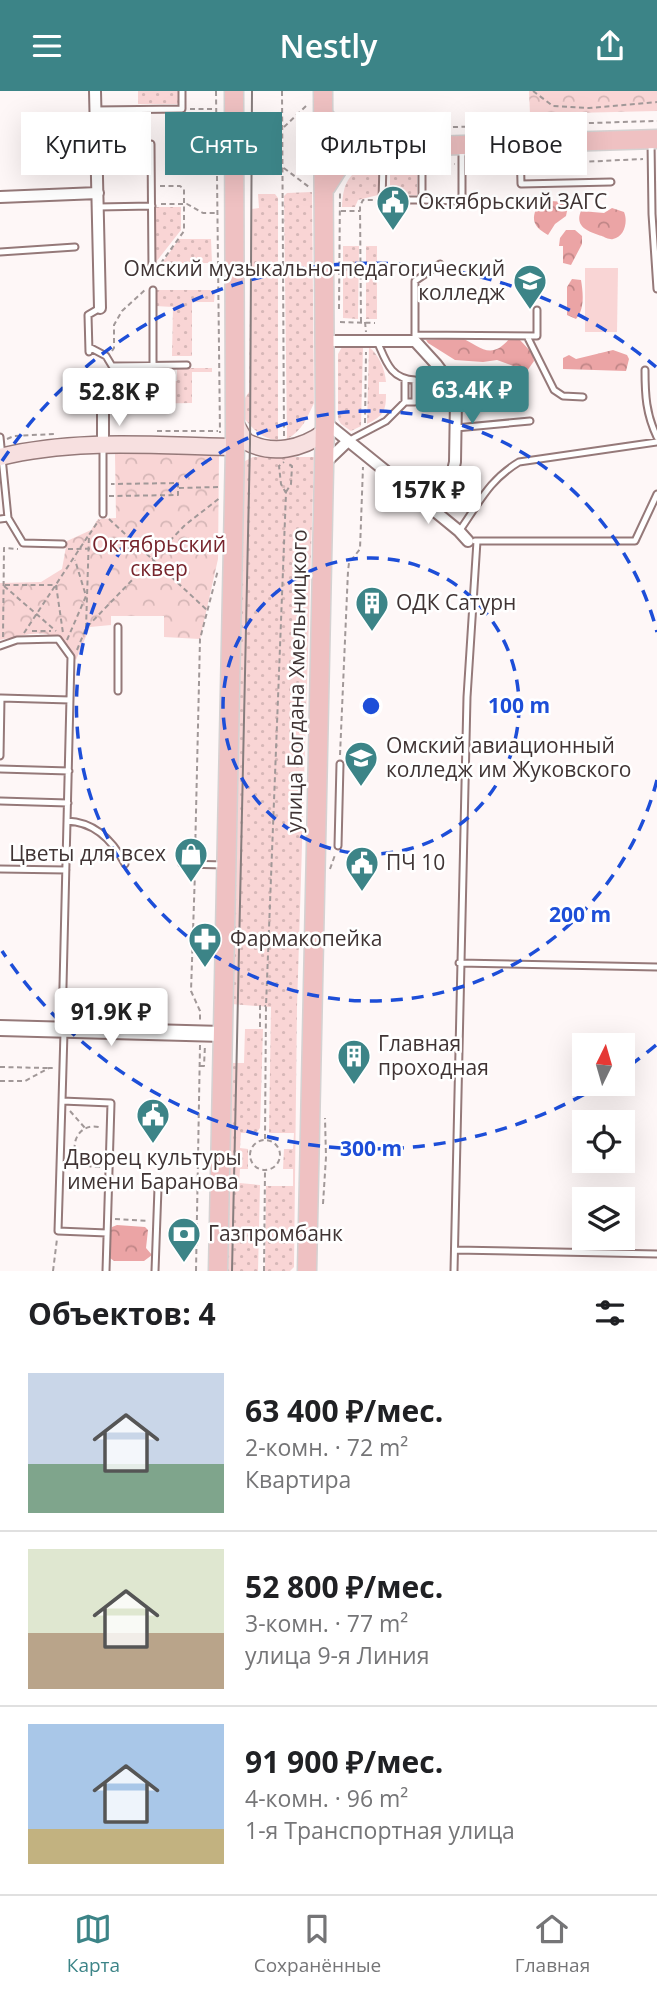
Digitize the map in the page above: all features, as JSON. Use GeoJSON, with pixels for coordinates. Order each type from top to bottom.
{"type":"FeatureCollection","features":[{"type":"Feature","properties":{"kind":"main road"},"geometry":{"type":"LineString","coordinates":[[218,1271],[228,865],[228,443],[235,423],[234,91]]}},
{"type":"Feature","properties":{"kind":"main road","name":"улица Богдана Хмельницкого"},"geometry":{"type":"LineString","coordinates":[[323,91],[324,112]]}},
{"type":"Feature","properties":{"kind":"main road"},"geometry":{"type":"LineString","coordinates":[[587,145],[654,139]]}},
{"type":"Feature","properties":{"kind":"main road"},"geometry":{"type":"LineString","coordinates":[[451,145],[465,145]]}},
{"type":"Feature","properties":{"kind":"main road","name":"улица Богдана Хмельницкого"},"geometry":{"type":"LineString","coordinates":[[307,1271],[324,463],[332,341],[326,175]]}},
{"type":"Feature","properties":{"kind":"main road"},"geometry":{"type":"LineString","coordinates":[[326,190],[334,175]]}},
{"type":"Feature","properties":{"kind":"main road"},"geometry":{"type":"LineString","coordinates":[[235,423],[243,440],[265,448],[289,449],[303,446],[325,427]]}},
{"type":"Feature","properties":{"kind":"main road"},"geometry":{"type":"LineString","coordinates":[[2,456],[40,448],[228,443]]}},
{"type":"Feature","properties":{"kind":"street"},"geometry":{"type":"LineString","coordinates":[[95,91],[96,110]]}},
{"type":"Feature","properties":{"kind":"street"},"geometry":{"type":"LineString","coordinates":[[97,175],[100,308]]}},
{"type":"Feature","properties":{"kind":"street"},"geometry":{"type":"LineString","coordinates":[[0,197],[98,193]]}},
{"type":"Feature","properties":{"kind":"street"},"geometry":{"type":"LineString","coordinates":[[332,341],[415,338],[448,380],[456,399],[454,474],[445,487],[409,490]]}},
{"type":"Feature","properties":{"kind":"street"},"geometry":{"type":"LineString","coordinates":[[103,409],[103,446]]}},
{"type":"Feature","properties":{"kind":"street"},"geometry":{"type":"LineString","coordinates":[[325,427],[364,453],[472,541]]}},
{"type":"Feature","properties":{"kind":"street"},"geometry":{"type":"LineString","coordinates":[[324,463],[348,441]]}},
{"type":"Feature","properties":{"kind":"street"},"geometry":{"type":"LineString","coordinates":[[0,1028],[63,1029],[202,1039],[223,1034]]}},
{"type":"Feature","properties":{"kind":"lane"},"geometry":{"type":"LineString","coordinates":[[96,110],[182,109],[182,91]]}},
{"type":"Feature","properties":{"kind":"lane"},"geometry":{"type":"LineString","coordinates":[[654,139],[651,159],[652,214],[657,289]]}},
{"type":"Feature","properties":{"kind":"lane"},"geometry":{"type":"LineString","coordinates":[[151,144],[155,267]]}},
{"type":"Feature","properties":{"kind":"lane"},"geometry":{"type":"LineString","coordinates":[[383,175],[382,200],[462,201],[462,145]]}},
{"type":"Feature","properties":{"kind":"lane"},"geometry":{"type":"LineString","coordinates":[[422,175],[422,201]]}},
{"type":"Feature","properties":{"kind":"lane"},"geometry":{"type":"LineString","coordinates":[[521,175],[521,184],[611,182]]}},
{"type":"Feature","properties":{"kind":"lane"},"geometry":{"type":"LineString","coordinates":[[98,207],[152,205]]}},
{"type":"Feature","properties":{"kind":"lane"},"geometry":{"type":"LineString","coordinates":[[0,252],[75,247]]}},
{"type":"Feature","properties":{"kind":"lane"},"geometry":{"type":"LineString","coordinates":[[439,264],[415,281],[415,338],[537,336],[537,310]]}},
{"type":"Feature","properties":{"kind":"lane"},"geometry":{"type":"LineString","coordinates":[[153,290],[153,365]]}},
{"type":"Feature","properties":{"kind":"lane"},"geometry":{"type":"LineString","coordinates":[[100,308],[89,315],[89,349],[106,356],[112,366],[187,365]]}},
{"type":"Feature","properties":{"kind":"lane"},"geometry":{"type":"LineString","coordinates":[[527,336],[554,390],[563,396],[583,397]]}},
{"type":"Feature","properties":{"kind":"lane"},"geometry":{"type":"LineString","coordinates":[[348,441],[386,421],[405,402],[415,402],[415,380],[405,380],[391,372],[371,341]]}},
{"type":"Feature","properties":{"kind":"lane"},"geometry":{"type":"LineString","coordinates":[[460,531],[491,483],[501,473],[519,463],[657,439],[648,418],[645,370]]}},
{"type":"Feature","properties":{"kind":"lane"},"geometry":{"type":"LineString","coordinates":[[405,380],[405,402]]}},
{"type":"Feature","properties":{"kind":"lane"},"geometry":{"type":"LineString","coordinates":[[456,428],[530,421]]}},
{"type":"Feature","properties":{"kind":"lane"},"geometry":{"type":"LineString","coordinates":[[0,437],[8,518],[23,543],[63,547]]}},
{"type":"Feature","properties":{"kind":"lane"},"geometry":{"type":"LineString","coordinates":[[103,446],[103,514]]}},
{"type":"Feature","properties":{"kind":"lane"},"geometry":{"type":"LineString","coordinates":[[454,1271],[459,963],[472,541],[635,541],[657,494]]}},
{"type":"Feature","properties":{"kind":"lane"},"geometry":{"type":"LineString","coordinates":[[0,519],[8,518]]}},
{"type":"Feature","properties":{"kind":"lane"},"geometry":{"type":"LineString","coordinates":[[118,627],[118,691]]}},
{"type":"Feature","properties":{"kind":"lane"},"geometry":{"type":"LineString","coordinates":[[1,645],[19,640],[58,639],[71,657],[58,1231],[107,1233]]}},
{"type":"Feature","properties":{"kind":"lane"},"geometry":{"type":"LineString","coordinates":[[0,756],[1,698],[70,700]]}},
{"type":"Feature","properties":{"kind":"lane"},"geometry":{"type":"LineString","coordinates":[[338,846],[340,764]]}},
{"type":"Feature","properties":{"kind":"lane"},"geometry":{"type":"LineString","coordinates":[[0,769],[69,771]]}},
{"type":"Feature","properties":{"kind":"lane"},"geometry":{"type":"LineString","coordinates":[[0,801],[68,803]]}},
{"type":"Feature","properties":{"kind":"lane"},"geometry":{"type":"LineString","coordinates":[[317,801],[339,801]]}},
{"type":"Feature","properties":{"kind":"lane"},"geometry":{"type":"LineString","coordinates":[[67,821],[82,821],[104,835],[125,864]]}},
{"type":"Feature","properties":{"kind":"lane"},"geometry":{"type":"LineString","coordinates":[[181,864],[228,865]]}},
{"type":"Feature","properties":{"kind":"lane"},"geometry":{"type":"LineString","coordinates":[[0,869],[66,870]]}},
{"type":"Feature","properties":{"kind":"lane"},"geometry":{"type":"LineString","coordinates":[[459,963],[657,967]]}},
{"type":"Feature","properties":{"kind":"lane"},"geometry":{"type":"LineString","coordinates":[[62,1101],[111,1103],[106,1271]]}},
{"type":"Feature","properties":{"kind":"lane"},"geometry":{"type":"LineString","coordinates":[[155,1271],[158,1188]]}},
{"type":"Feature","properties":{"kind":"lane"},"geometry":{"type":"LineString","coordinates":[[454,1250],[657,1254]]}},
{"type":"Feature","properties":{"kind":"path"},"geometry":{"type":"LineString","coordinates":[[216,91],[218,213],[228,443]]}},
{"type":"Feature","properties":{"kind":"path"},"geometry":{"type":"LineString","coordinates":[[282,91],[282,112]]}},
{"type":"Feature","properties":{"kind":"path"},"geometry":{"type":"LineString","coordinates":[[533,91],[553,106],[589,108],[657,102]]}},
{"type":"Feature","properties":{"kind":"path"},"geometry":{"type":"LineString","coordinates":[[282,129],[306,106]]}},
{"type":"Feature","properties":{"kind":"path"},"geometry":{"type":"LineString","coordinates":[[182,109],[216,109]]}},
{"type":"Feature","properties":{"kind":"path"},"geometry":{"type":"LineString","coordinates":[[451,127],[657,121]]}},
{"type":"Feature","properties":{"kind":"path"},"geometry":{"type":"LineString","coordinates":[[587,162],[651,159]]}},
{"type":"Feature","properties":{"kind":"path"},"geometry":{"type":"LineString","coordinates":[[284,439],[282,167],[326,190],[340,211],[339,308]]}},
{"type":"Feature","properties":{"kind":"path"},"geometry":{"type":"LineString","coordinates":[[152,186],[180,186],[184,189],[184,232],[155,267]]}},
{"type":"Feature","properties":{"kind":"path"},"geometry":{"type":"LineString","coordinates":[[361,322],[360,211],[363,200],[382,200]]}},
{"type":"Feature","properties":{"kind":"path"},"geometry":{"type":"LineString","coordinates":[[152,205],[184,204],[203,213],[218,213]]}},
{"type":"Feature","properties":{"kind":"path"},"geometry":{"type":"LineString","coordinates":[[340,211],[360,211]]}},
{"type":"Feature","properties":{"kind":"path"},"geometry":{"type":"LineString","coordinates":[[106,356],[114,348],[114,325],[122,311],[145,290]]}},
{"type":"Feature","properties":{"kind":"path"},"geometry":{"type":"LineString","coordinates":[[332,341],[339,322],[375,323]]}},
{"type":"Feature","properties":{"kind":"path"},"geometry":{"type":"LineString","coordinates":[[365,323],[371,341],[365,432]]}},
{"type":"Feature","properties":{"kind":"path"},"geometry":{"type":"LineString","coordinates":[[340,764],[348,571],[349,563],[360,549],[364,453]]}},
{"type":"Feature","properties":{"kind":"path"},"geometry":{"type":"LineString","coordinates":[[265,1139],[266,1006],[286,493],[291,484],[292,466],[285,459],[279,466],[281,484],[286,493]]}},
{"type":"Feature","properties":{"kind":"path"},"geometry":{"type":"LineString","coordinates":[[103,484],[178,483],[178,495],[103,496]]}},
{"type":"Feature","properties":{"kind":"path"},"geometry":{"type":"LineString","coordinates":[[178,488],[222,487]]}},
{"type":"Feature","properties":{"kind":"path"},"geometry":{"type":"LineString","coordinates":[[75,655],[86,628],[185,525],[222,497],[221,509]]}},
{"type":"Feature","properties":{"kind":"path"},"geometry":{"type":"LineString","coordinates":[[19,640],[103,514],[208,611]]}},
{"type":"Feature","properties":{"kind":"path"},"geometry":{"type":"LineString","coordinates":[[86,628],[89,535]]}},
{"type":"Feature","properties":{"kind":"path"},"geometry":{"type":"LineString","coordinates":[[63,547],[141,548]]}},
{"type":"Feature","properties":{"kind":"path"},"geometry":{"type":"LineString","coordinates":[[1,645],[4,548],[26,549]]}},
{"type":"Feature","properties":{"kind":"path"},"geometry":{"type":"LineString","coordinates":[[56,585],[65,640],[86,596],[74,558]]}},
{"type":"Feature","properties":{"kind":"path"},"geometry":{"type":"LineString","coordinates":[[199,1066],[204,1066],[200,1011],[191,991],[200,639],[218,568]]}},
{"type":"Feature","properties":{"kind":"path"},"geometry":{"type":"LineString","coordinates":[[4,585],[56,585]]}},
{"type":"Feature","properties":{"kind":"path"},"geometry":{"type":"LineString","coordinates":[[4,585],[59,634]]}},
{"type":"Feature","properties":{"kind":"path"},"geometry":{"type":"LineString","coordinates":[[260,1027],[260,1006],[266,1006]]}},
{"type":"Feature","properties":{"kind":"path"},"geometry":{"type":"LineString","coordinates":[[196,1271],[199,1066],[202,1039]]}},
{"type":"Feature","properties":{"kind":"path"},"geometry":{"type":"LineString","coordinates":[[0,1067],[63,1069]]}},
{"type":"Feature","properties":{"kind":"path"},"geometry":{"type":"LineString","coordinates":[[0,1081],[26,1081],[49,1068]]}},
{"type":"Feature","properties":{"kind":"path"},"geometry":{"type":"LineString","coordinates":[[62,1101],[85,1128]]}},
{"type":"Feature","properties":{"kind":"path"},"geometry":{"type":"LineString","coordinates":[[109,1163],[98,1168],[86,1166],[77,1159],[74,1148],[77,1136],[85,1128],[97,1126],[110,1131]]}},
{"type":"Feature","properties":{"kind":"path"},"geometry":{"type":"LineString","coordinates":[[265,1139],[276,1144],[281,1156],[276,1167],[265,1171],[254,1167],[249,1155],[254,1144],[265,1139]]}},
{"type":"Feature","properties":{"kind":"path"},"geometry":{"type":"LineString","coordinates":[[264,1271],[265,1171]]}},
{"type":"Feature","properties":{"kind":"path"},"geometry":{"type":"LineString","coordinates":[[107,1219],[156,1221]]}},
{"type":"Feature","properties":{"kind":"path"},"geometry":{"type":"LineString","coordinates":[[53,1271],[58,1231]]}},
{"type":"Feature","properties":{"kind":"green space"},"geometry":{"type":"Polygon","coordinates":[[[138,91],[178,91],[178,104],[138,104],[138,91]]]}},
{"type":"Feature","properties":{"kind":"green space"},"geometry":{"type":"Polygon","coordinates":[[[529,91],[657,91],[657,111],[530,112],[529,91]]]}},
{"type":"Feature","properties":{"kind":"green space"},"geometry":{"type":"Polygon","coordinates":[[[352,175],[379,175],[378,195],[358,200],[355,207],[342,207],[352,175]]]}},
{"type":"Feature","properties":{"kind":"green space"},"geometry":{"type":"Polygon","coordinates":[[[390,175],[417,175],[417,195],[390,195],[390,175]]]}},
{"type":"Feature","properties":{"kind":"green space"},"geometry":{"type":"Polygon","coordinates":[[[312,192],[314,403],[300,428],[287,439],[284,196],[287,193],[312,192]]]}},
{"type":"Feature","properties":{"kind":"green space"},"geometry":{"type":"Polygon","coordinates":[[[258,194],[275,194],[278,198],[278,440],[263,436],[244,418],[243,401],[249,392],[251,209],[259,208],[258,194]]]}},
{"type":"Feature","properties":{"kind":"green space"},"geometry":{"type":"Polygon","coordinates":[[[551,201],[565,202],[568,206],[566,216],[555,224],[548,235],[539,229],[534,215],[538,205],[551,201]]]}},
{"type":"Feature","properties":{"kind":"green space"},"geometry":{"type":"Polygon","coordinates":[[[154,207],[181,207],[181,230],[156,262],[154,259],[154,207]]]}},
{"type":"Feature","properties":{"kind":"green space"},"geometry":{"type":"Polygon","coordinates":[[[612,208],[624,212],[625,216],[624,228],[617,238],[607,238],[588,231],[581,225],[581,211],[604,213],[612,208]]]}},
{"type":"Feature","properties":{"kind":"green space"},"geometry":{"type":"Polygon","coordinates":[[[566,230],[575,230],[582,236],[582,244],[571,265],[563,263],[563,246],[559,246],[560,238],[566,230]]]}},
{"type":"Feature","properties":{"kind":"green space"},"geometry":{"type":"Polygon","coordinates":[[[179,239],[211,239],[212,263],[162,263],[179,239]]]}},
{"type":"Feature","properties":{"kind":"green space"},"geometry":{"type":"Polygon","coordinates":[[[343,246],[359,246],[358,319],[343,318],[343,246]]]}},
{"type":"Feature","properties":{"kind":"green space"},"geometry":{"type":"Polygon","coordinates":[[[366,246],[377,246],[377,319],[366,319],[366,246]]]}},
{"type":"Feature","properties":{"kind":"green space"},"geometry":{"type":"Polygon","coordinates":[[[585,268],[618,268],[617,332],[585,332],[585,268]]]}},
{"type":"Feature","properties":{"kind":"green space"},"geometry":{"type":"Polygon","coordinates":[[[572,279],[581,280],[582,290],[582,305],[576,319],[567,315],[567,287],[572,279]]]}},
{"type":"Feature","properties":{"kind":"green space"},"geometry":{"type":"Polygon","coordinates":[[[155,290],[215,290],[214,302],[192,302],[192,356],[172,356],[173,307],[155,306],[155,290]]]}},
{"type":"Feature","properties":{"kind":"green space"},"geometry":{"type":"Polygon","coordinates":[[[462,338],[485,350],[503,346],[509,339],[520,340],[532,353],[534,361],[527,371],[497,360],[455,360],[426,340],[462,338]]]}},
{"type":"Feature","properties":{"kind":"green space"},"geometry":{"type":"Polygon","coordinates":[[[342,347],[363,347],[361,426],[351,431],[338,419],[338,354],[342,347]]]}},
{"type":"Feature","properties":{"kind":"green space"},"geometry":{"type":"Polygon","coordinates":[[[369,347],[383,367],[386,382],[379,382],[379,394],[386,394],[382,413],[367,424],[369,347]]]}},
{"type":"Feature","properties":{"kind":"green space"},"geometry":{"type":"Polygon","coordinates":[[[613,350],[627,355],[629,359],[626,371],[563,369],[563,358],[569,355],[576,359],[613,350]]]}},
{"type":"Feature","properties":{"kind":"green space"},"geometry":{"type":"Polygon","coordinates":[[[177,368],[212,368],[212,372],[192,372],[192,403],[83,405],[83,389],[108,389],[108,373],[114,372],[115,382],[177,381],[177,368]]]}},
{"type":"Feature","properties":{"kind":"green space","name":"Октябрьский сквер"},"geometry":{"type":"Polygon","coordinates":[[[219,453],[218,559],[200,639],[164,637],[164,616],[111,616],[111,625],[90,627],[76,660],[60,641],[52,636],[35,634],[0,640],[0,583],[41,582],[62,569],[67,541],[91,530],[98,519],[116,518],[115,454],[219,453]]]}},
{"type":"Feature","properties":{"kind":"green space"},"geometry":{"type":"Polygon","coordinates":[[[253,457],[314,457],[297,1007],[294,1267],[290,1271],[265,1271],[266,1186],[293,1186],[293,1169],[283,1169],[284,1149],[293,1149],[294,1133],[269,1133],[271,1007],[231,1004],[241,463],[253,457]]]}},
{"type":"Feature","properties":{"kind":"green space"},"geometry":{"type":"Polygon","coordinates":[[[245,1029],[263,1029],[260,1128],[256,1133],[241,1133],[240,1148],[248,1149],[248,1169],[240,1169],[239,1183],[260,1185],[258,1271],[225,1271],[233,1063],[244,1063],[245,1029]]]}},
{"type":"Feature","properties":{"kind":"green space"},"geometry":{"type":"Polygon","coordinates":[[[112,1227],[145,1227],[148,1230],[146,1248],[152,1255],[144,1261],[114,1261],[110,1258],[109,1236],[112,1227]]]}},
{"type":"Feature","properties":{"kind":"tram line"},"geometry":{"type":"LineString","coordinates":[[232,1271],[250,444],[252,91]]}},
{"type":"Feature","properties":{"kind":"place","name":"Октябрьский ЗАГС"},"geometry":{"type":"Point","coordinates":[393,232]}},
{"type":"Feature","properties":{"kind":"place","name":"Омский музыкально-педагогический колледж"},"geometry":{"type":"Point","coordinates":[530,311]}},
{"type":"Feature","properties":{"kind":"place","name":"ОДК Сатурн"},"geometry":{"type":"Point","coordinates":[372,633]}},
{"type":"Feature","properties":{"kind":"place","name":"Омский авиационный колледж им Жуковского"},"geometry":{"type":"Point","coordinates":[361,788]}},
{"type":"Feature","properties":{"kind":"place","name":"Цветы для всех"},"geometry":{"type":"Point","coordinates":[191,884]}},
{"type":"Feature","properties":{"kind":"place","name":"ПЧ 10"},"geometry":{"type":"Point","coordinates":[362,893]}},
{"type":"Feature","properties":{"kind":"place","name":"Фармакопейка"},"geometry":{"type":"Point","coordinates":[205,969]}},
{"type":"Feature","properties":{"kind":"place","name":"Главная проходная"},"geometry":{"type":"Point","coordinates":[354,1086]}},
{"type":"Feature","properties":{"kind":"place","name":"Дворец культуры имени Баранова"},"geometry":{"type":"Point","coordinates":[153,1145]}},
{"type":"Feature","properties":{"kind":"place","name":"Газпромбанк"},"geometry":{"type":"Point","coordinates":[184,1264]}}]}
